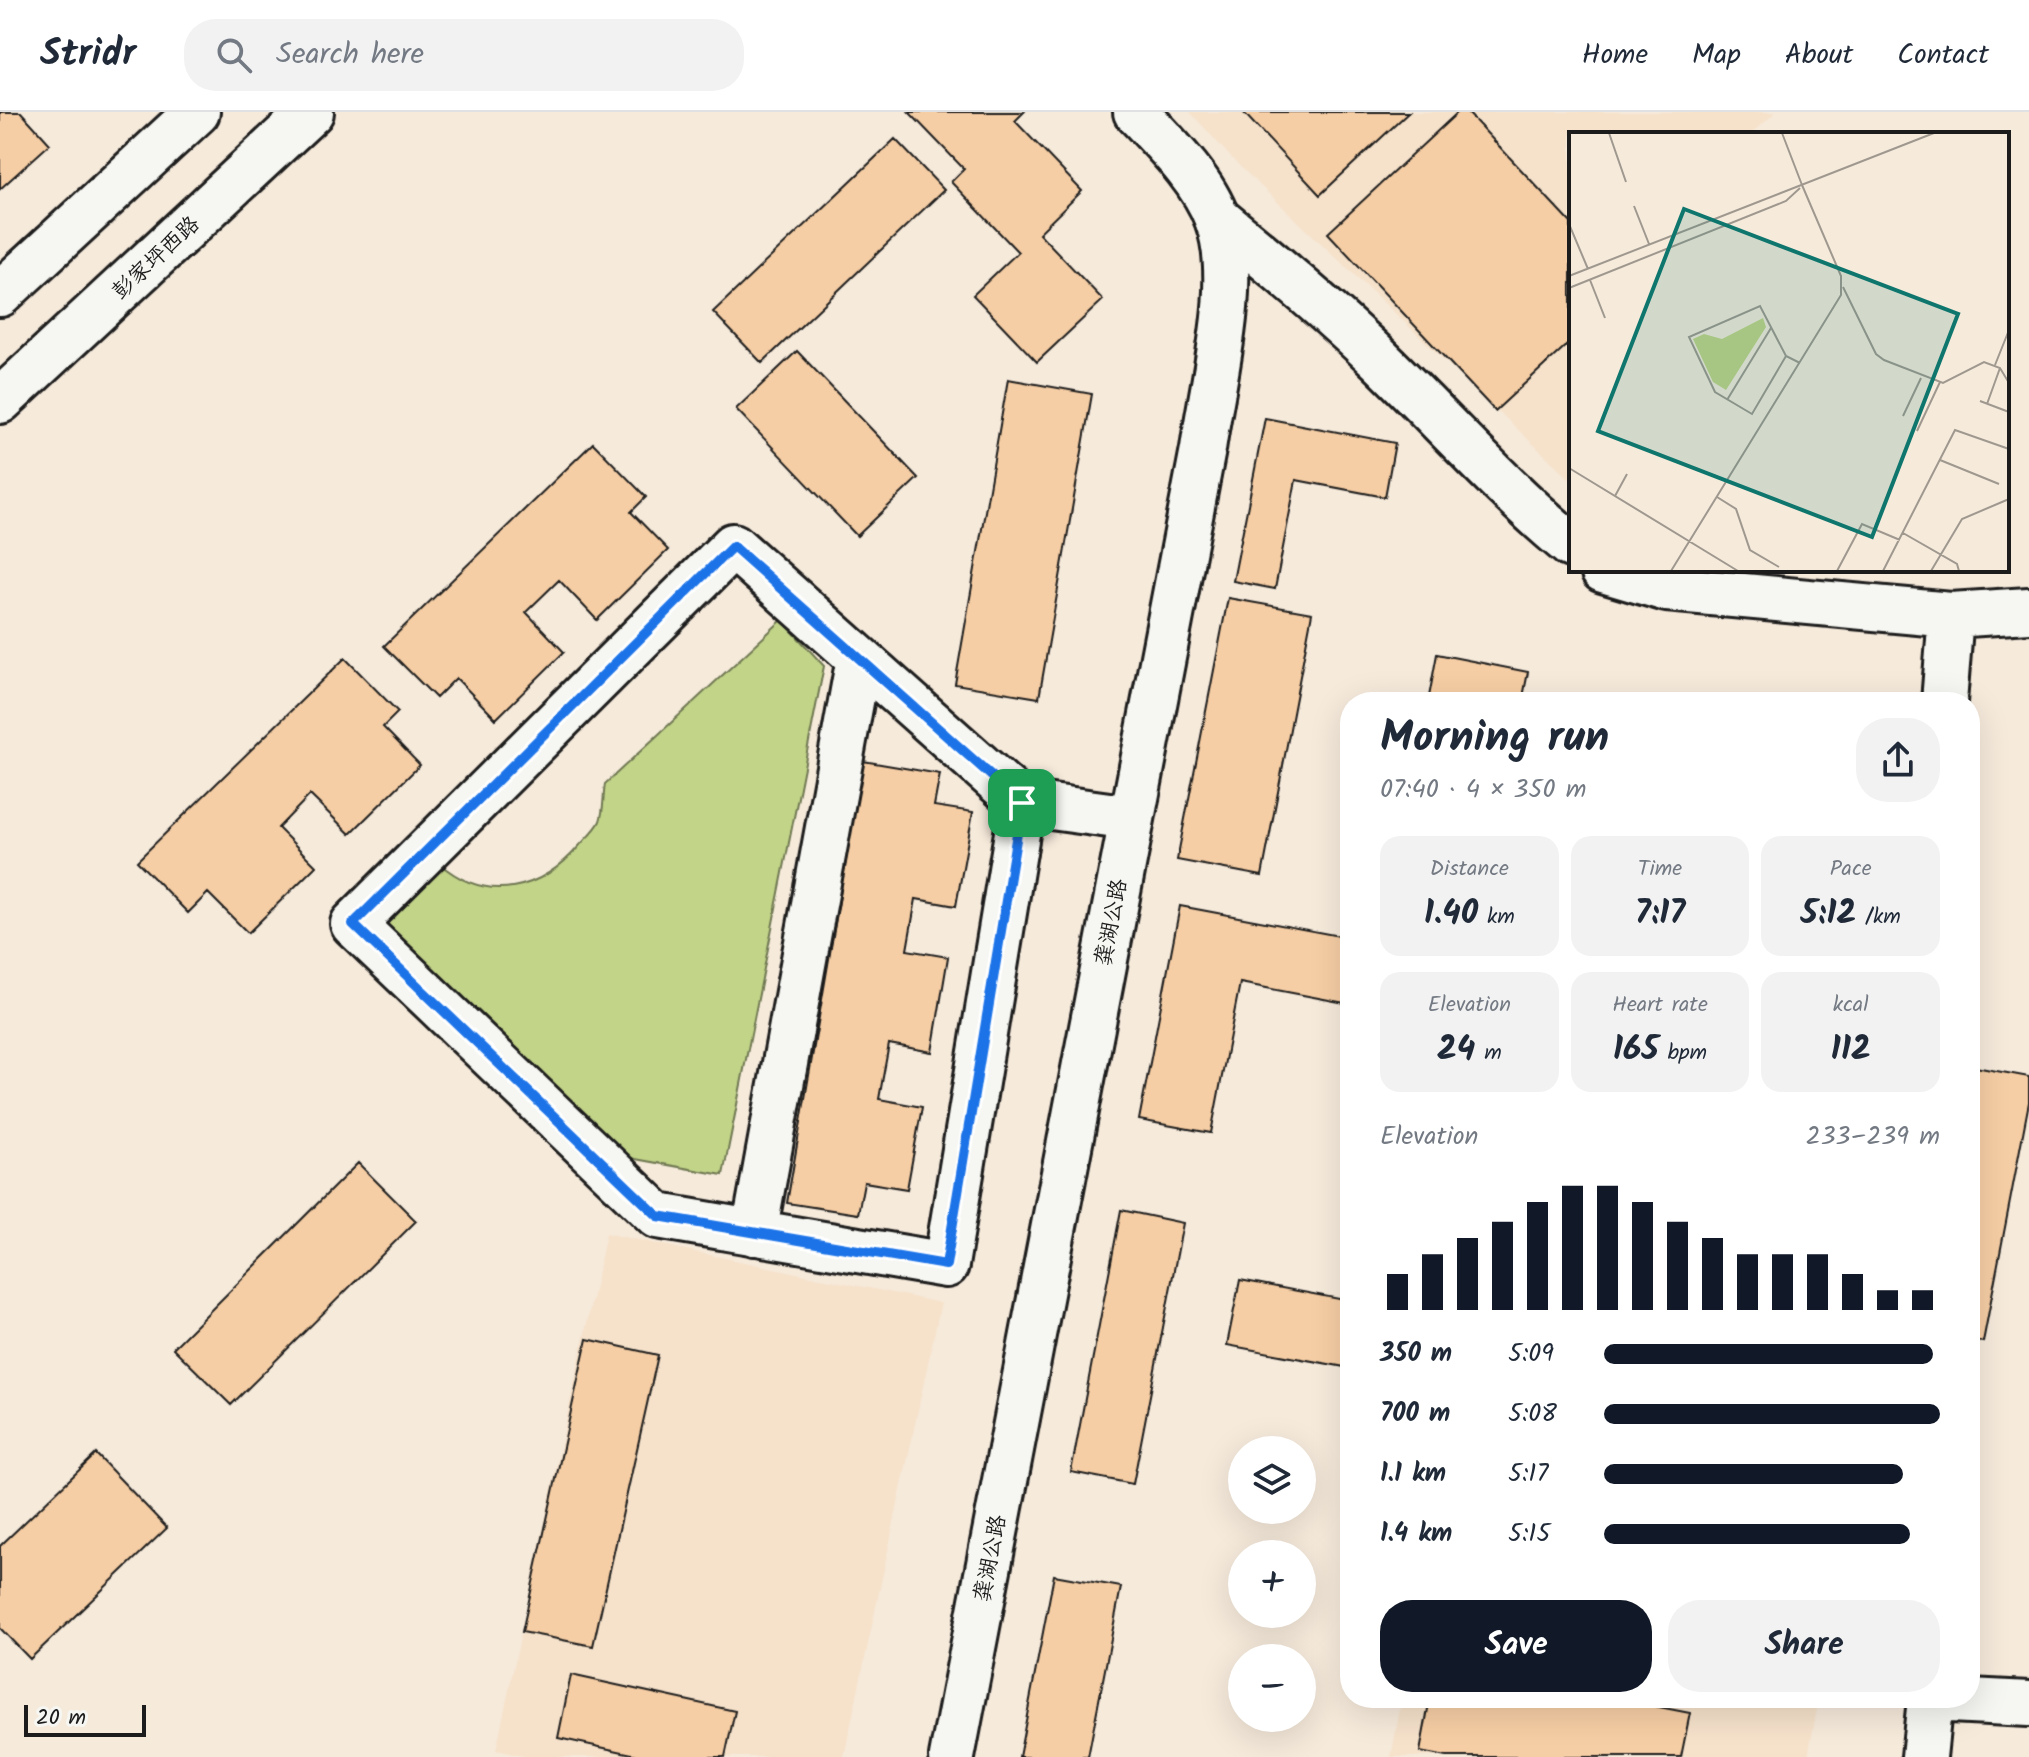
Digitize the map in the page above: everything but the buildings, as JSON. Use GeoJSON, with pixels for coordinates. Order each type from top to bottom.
{"type":"FeatureCollection","features":[{"type":"Feature","properties":{"kind":"street"},"geometry":{"type":"LineString","coordinates":[[0,294],[197,112]]}},
{"type":"Feature","properties":{"kind":"street","name":"彭家坪西路"},"geometry":{"type":"LineString","coordinates":[[0,401],[311,112]]}},
{"type":"Feature","properties":{"kind":"street","name":"龚湖公路"},"geometry":{"type":"LineString","coordinates":[[952,1757],[1203,449],[1229,272],[1217,218],[1179,156],[1136,112]]}},
{"type":"Feature","properties":{"kind":"street"},"geometry":{"type":"LineString","coordinates":[[1217,218],[1378,358],[1485,468],[1569,543]]}},
{"type":"Feature","properties":{"kind":"street"},"geometry":{"type":"LineString","coordinates":[[1022,803],[946,1265],[658,1216],[353,924],[733,546],[1022,803],[1131,818]]}},
{"type":"Feature","properties":{"kind":"street"},"geometry":{"type":"LineString","coordinates":[[1610,572],[1667,589],[1951,615],[2029,610]]}},
{"type":"Feature","properties":{"kind":"street"},"geometry":{"type":"LineString","coordinates":[[1945,692],[1951,615]]}},
{"type":"Feature","properties":{"kind":"street"},"geometry":{"type":"LineString","coordinates":[[754,1233],[859,658]]}},
{"type":"Feature","properties":{"kind":"street"},"geometry":{"type":"LineString","coordinates":[[1980,1702],[2029,1704]]}},
{"type":"Feature","properties":{"kind":"street"},"geometry":{"type":"LineString","coordinates":[[1924,1757],[1929,1708]]}},
{"type":"Feature","properties":{"kind":"shaded area"},"geometry":{"type":"Polygon","coordinates":[[[1190,112],[1776,112],[1754,132],[1569,132],[1569,478],[1234,161],[1190,112]]]}},
{"type":"Feature","properties":{"kind":"shaded area"},"geometry":{"type":"Polygon","coordinates":[[[606,1233],[941,1303],[844,1757],[527,1757],[496,1750],[606,1233]]]}},
{"type":"Feature","properties":{"kind":"shaded area"},"geometry":{"type":"Polygon","coordinates":[[[1400,1708],[1817,1708],[1808,1757],[1391,1757],[1400,1708]]]}},
{"type":"Feature","properties":{"kind":"green space"},"geometry":{"type":"Polygon","coordinates":[[[782,620],[824,666],[723,1175],[619,1156],[380,927],[440,864],[458,877],[495,888],[532,882],[549,873],[600,821],[605,784],[782,620]]]}},
{"type":"Feature","properties":{"kind":"route"},"geometry":{"type":"LineString","coordinates":[[733,546],[1022,803],[946,1265],[658,1216],[353,924],[733,546]]}}]}
